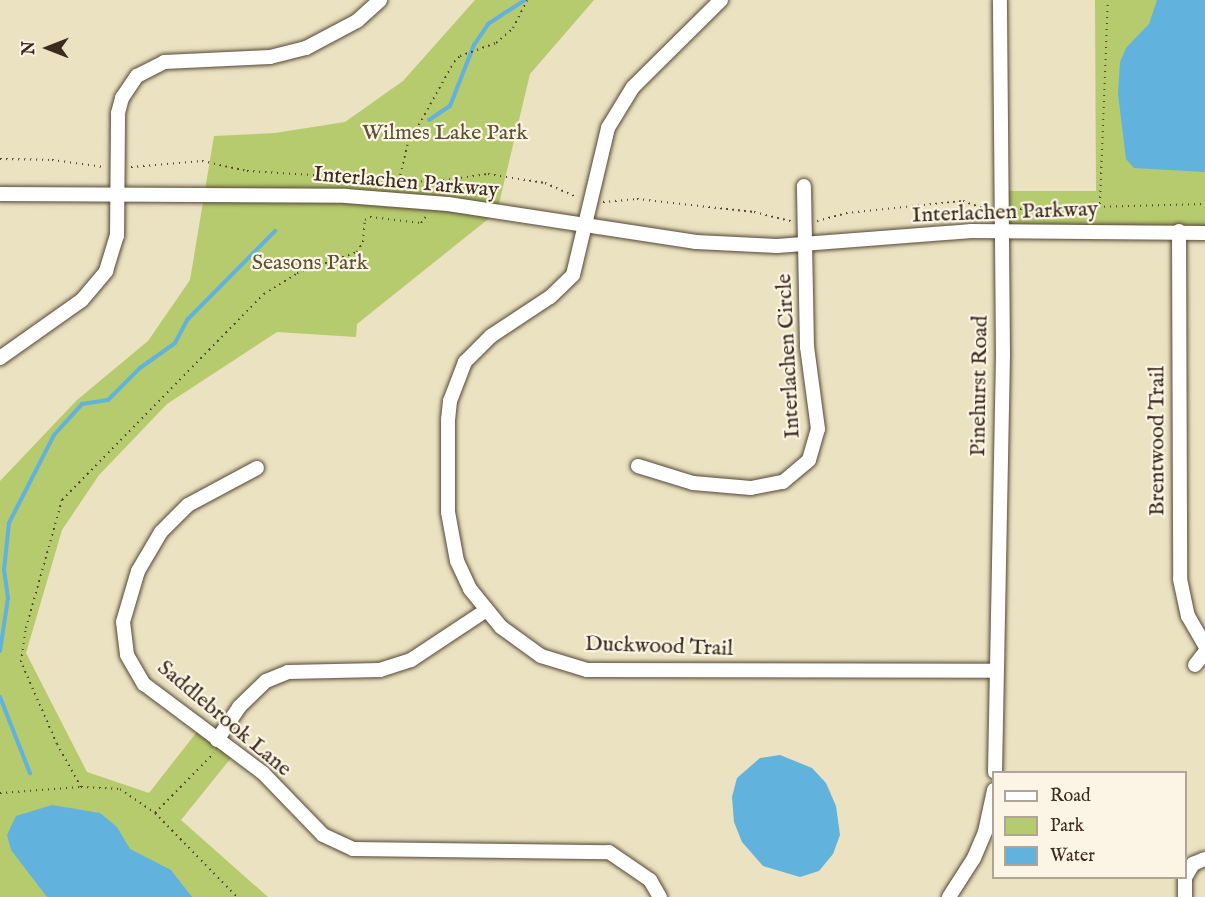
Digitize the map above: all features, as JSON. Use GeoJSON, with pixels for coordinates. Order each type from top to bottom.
{"type":"FeatureCollection","features":[{"type":"Feature","properties":{"kind":"street"},"geometry":{"type":"LineString","coordinates":[[0,358],[69,311],[95,287],[113,252],[118,194],[118,113],[122,98],[148,68],[177,60],[270,57],[306,48],[357,21],[380,0]]}},
{"type":"Feature","properties":{"kind":"street","name":"Duckwood Trail"},"geometry":{"type":"LineString","coordinates":[[721,0],[633,87],[619,108],[602,144],[587,227],[573,275],[550,297],[476,348],[465,362],[450,401],[452,540],[470,589],[485,611],[541,656],[587,670],[996,671]]}},
{"type":"Feature","properties":{"kind":"street","name":"Pinehurst Road"},"geometry":{"type":"LineString","coordinates":[[994,771],[1003,232],[1000,0]]}},
{"type":"Feature","properties":{"kind":"street"},"geometry":{"type":"LineString","coordinates":[[804,186],[806,246]]}},
{"type":"Feature","properties":{"kind":"street","name":"Interlachen Parkway"},"geometry":{"type":"LineString","coordinates":[[0,194],[307,194],[429,202],[696,242],[806,246],[1003,232],[1179,231],[1205,233]]}},
{"type":"Feature","properties":{"kind":"street","name":"Brentwood Trail"},"geometry":{"type":"LineString","coordinates":[[1179,231],[1180,579],[1188,616],[1205,645]]}},
{"type":"Feature","properties":{"kind":"street","name":"Interlachen Circle"},"geometry":{"type":"LineString","coordinates":[[638,466],[693,483],[751,488],[783,482],[809,460],[818,429],[808,370],[806,246]]}},
{"type":"Feature","properties":{"kind":"street","name":"Saddlebrook Lane"},"geometry":{"type":"LineString","coordinates":[[257,468],[188,505],[161,532],[138,571],[123,622],[127,655],[144,684],[262,773],[323,835],[353,849],[609,852],[650,880],[660,897]]}},
{"type":"Feature","properties":{"kind":"street"},"geometry":{"type":"LineString","coordinates":[[219,742],[239,707],[266,681],[288,672],[380,670],[400,663],[485,611]]}},
{"type":"Feature","properties":{"kind":"street"},"geometry":{"type":"LineString","coordinates":[[1195,665],[1205,652]]}},
{"type":"Feature","properties":{"kind":"street"},"geometry":{"type":"LineString","coordinates":[[949,897],[974,858],[985,832],[992,795]]}},
{"type":"Feature","properties":{"kind":"street"},"geometry":{"type":"LineString","coordinates":[[1187,875],[1199,861]]}},
{"type":"Feature","properties":{"kind":"street"},"geometry":{"type":"LineString","coordinates":[[1185,879],[1185,897]]}},
{"type":"Feature","properties":{"kind":"path"},"geometry":{"type":"LineString","coordinates":[[399,181],[407,146],[460,56],[479,50],[513,28],[527,0]]}},
{"type":"Feature","properties":{"kind":"path"},"geometry":{"type":"LineString","coordinates":[[1100,204],[1108,0]]}},
{"type":"Feature","properties":{"kind":"path"},"geometry":{"type":"LineString","coordinates":[[0,159],[52,160],[118,168],[202,161],[247,171],[431,182],[488,174],[545,183],[590,203],[637,199],[806,222],[823,221],[846,213],[963,201],[989,211],[1100,204],[1205,204]]}},
{"type":"Feature","properties":{"kind":"path"},"geometry":{"type":"LineString","coordinates":[[81,787],[57,744],[21,662],[26,628],[62,500],[264,294],[297,273],[357,252],[370,217],[421,223],[425,221],[431,182]]}},
{"type":"Feature","properties":{"kind":"path"},"geometry":{"type":"LineString","coordinates":[[155,813],[219,742]]}},
{"type":"Feature","properties":{"kind":"path"},"geometry":{"type":"LineString","coordinates":[[0,793],[81,787],[120,789],[155,813],[237,897]]}},
{"type":"Feature","properties":{"kind":"green space","name":"Seasons Park"},"geometry":{"type":"Polygon","coordinates":[[[475,0],[594,0],[530,74],[497,212],[357,324],[356,337],[277,332],[167,404],[99,475],[62,530],[26,653],[87,772],[149,793],[200,728],[235,753],[181,820],[268,897],[0,897],[0,481],[77,400],[148,341],[190,280],[214,136],[275,133],[345,122],[403,81],[475,0]]]}},
{"type":"Feature","properties":{"kind":"green space"},"geometry":{"type":"Polygon","coordinates":[[[1095,0],[1205,0],[1205,233],[1003,232],[1002,191],[1096,191],[1095,0]]]}},
{"type":"Feature","properties":{"kind":"water"},"geometry":{"type":"Polygon","coordinates":[[[1157,0],[1205,0],[1205,172],[1134,168],[1126,159],[1118,94],[1120,62],[1126,48],[1149,24],[1157,0]]]}},
{"type":"Feature","properties":{"kind":"water"},"geometry":{"type":"Polygon","coordinates":[[[780,755],[812,768],[826,783],[836,806],[840,835],[833,854],[819,871],[800,877],[763,866],[742,842],[734,822],[732,797],[737,778],[760,758],[780,755]]]}},
{"type":"Feature","properties":{"kind":"water"},"geometry":{"type":"Polygon","coordinates":[[[52,805],[100,813],[117,827],[130,849],[171,870],[192,897],[47,897],[11,850],[7,835],[16,816],[52,805]]]}},
{"type":"Feature","properties":{"kind":"waterway"},"geometry":{"type":"LineString","coordinates":[[429,120],[450,106],[474,45],[488,24],[525,0]]}},
{"type":"Feature","properties":{"kind":"waterway"},"geometry":{"type":"LineString","coordinates":[[0,651],[8,598],[4,570],[9,523],[54,435],[82,404],[108,400],[140,368],[175,343],[188,319],[275,231]]}},
{"type":"Feature","properties":{"kind":"waterway"},"geometry":{"type":"LineString","coordinates":[[0,697],[30,773]]}},
{"type":"Feature","properties":{"kind":"park label","name":"Wilmes Lake Park"},"geometry":{"type":"Point","coordinates":[445,134]}}]}
